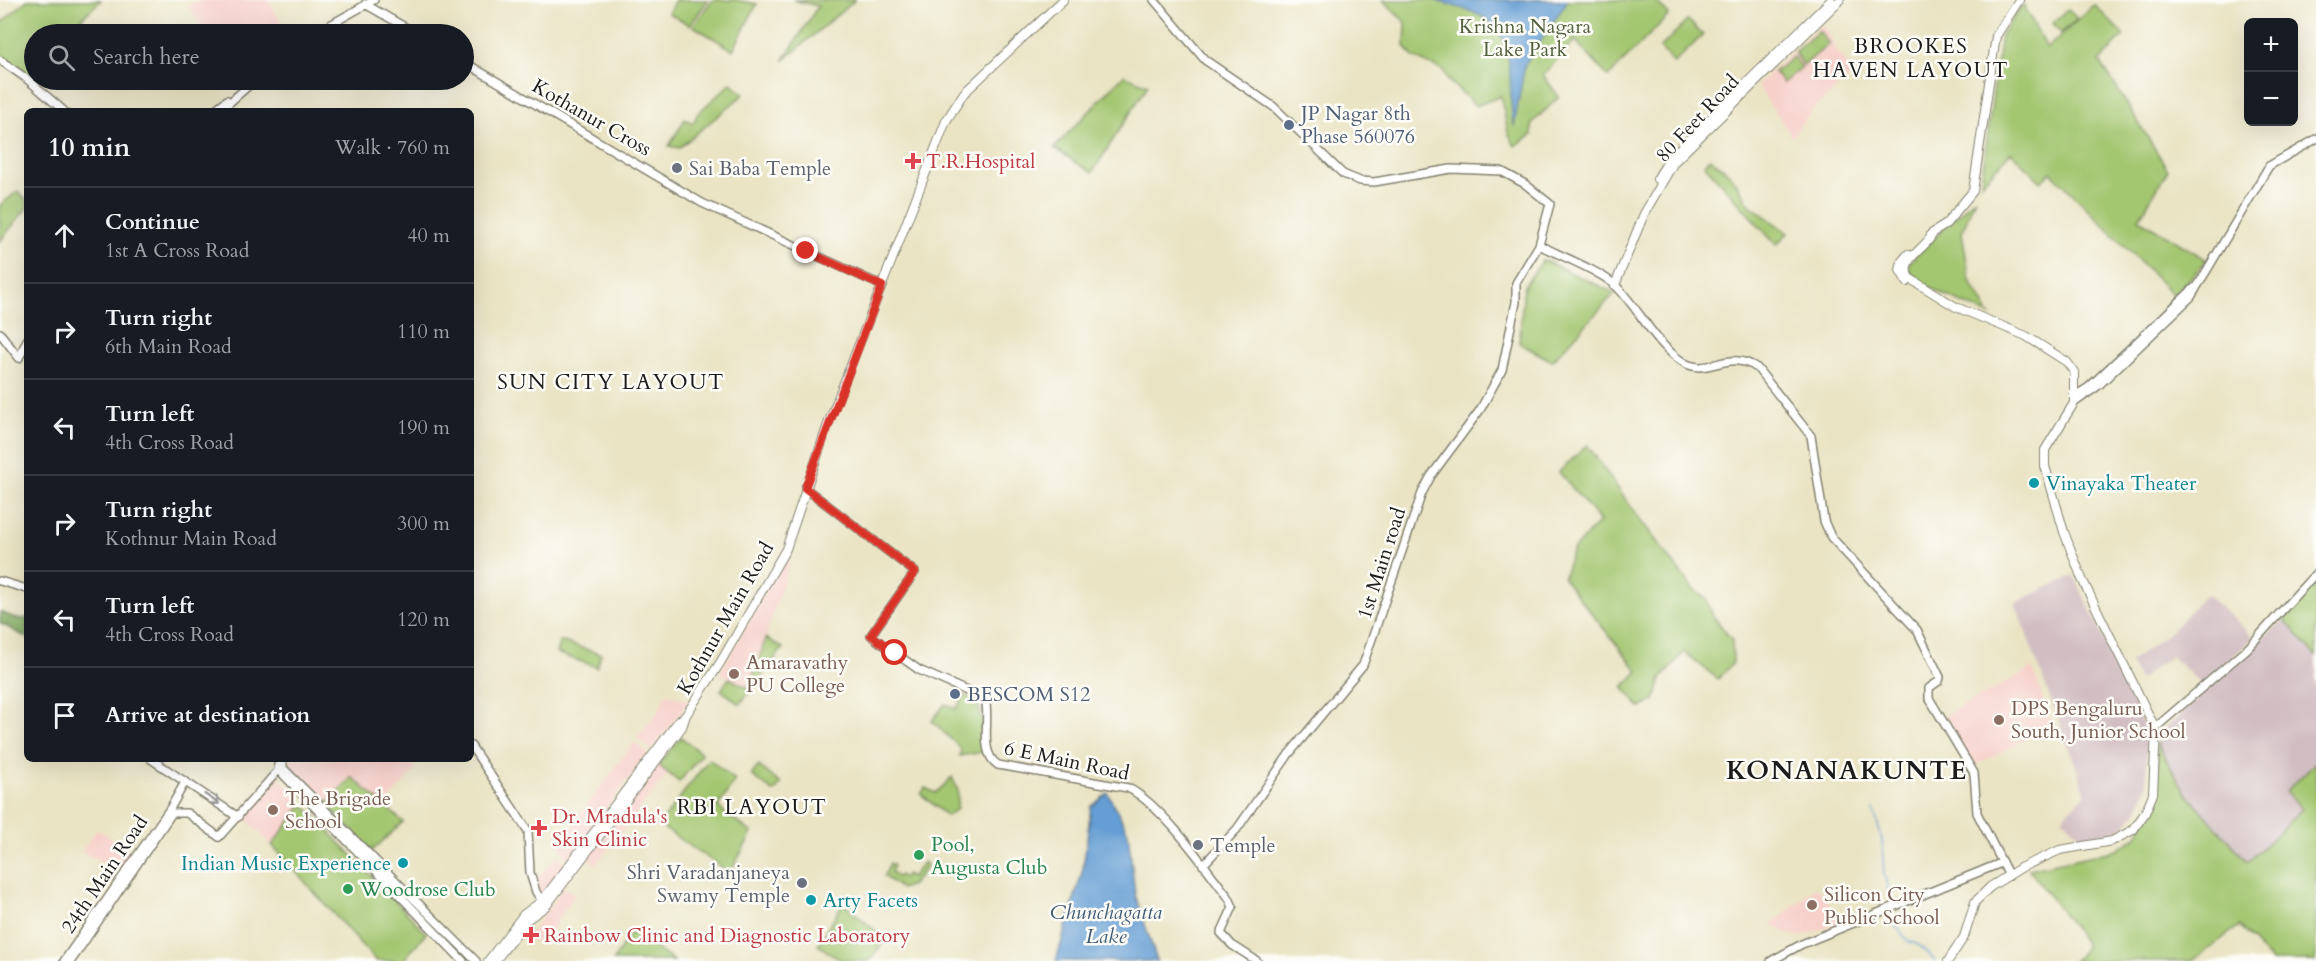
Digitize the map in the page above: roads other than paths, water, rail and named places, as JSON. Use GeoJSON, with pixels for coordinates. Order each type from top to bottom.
{"type":"FeatureCollection","features":[{"type":"Feature","properties":{"kind":"main road","name":"Kothnur Main Road"},"geometry":{"type":"LineString","coordinates":[[495,961],[528,919],[544,904],[682,728],[686,716],[778,565],[903,229],[956,104],[1063,0]]}},
{"type":"Feature","properties":{"kind":"main road","name":"80 Feet Road"},"geometry":{"type":"LineString","coordinates":[[1613,283],[1659,180],[1679,156],[1831,0]]}},
{"type":"Feature","properties":{"kind":"main road","name":"80 Feet Road"},"geometry":{"type":"LineString","coordinates":[[1810,24],[1840,0]]}},
{"type":"Feature","properties":{"kind":"main road"},"geometry":{"type":"LineString","coordinates":[[1948,961],[1964,937],[1975,902],[1990,887],[2060,850],[2112,841],[2133,830],[2145,813],[2153,794],[2155,731],[2082,579],[2064,532],[2055,493],[2045,466],[2045,450],[2074,399],[2074,372],[2067,362],[2026,336],[1915,287],[1904,279],[1900,270],[1905,257],[1971,195],[1976,183],[1996,36],[2019,0]]}},
{"type":"Feature","properties":{"kind":"main road","name":"Kothnur Main Road"},"geometry":{"type":"LineString","coordinates":[[488,961],[524,914],[544,904]]}},
{"type":"Feature","properties":{"kind":"street"},"geometry":{"type":"LineString","coordinates":[[331,24],[374,0]]}},
{"type":"Feature","properties":{"kind":"street","name":"1st Main road"},"geometry":{"type":"LineString","coordinates":[[1154,0],[1205,60],[1274,106],[1343,174],[1359,181],[1374,182],[1451,168],[1501,171],[1519,180],[1550,203],[1539,245],[1516,283],[1516,302],[1502,370],[1480,410],[1431,476],[1422,493],[1363,665],[1289,754],[1237,829],[1203,865]]}},
{"type":"Feature","properties":{"kind":"street"},"geometry":{"type":"LineString","coordinates":[[366,4],[400,24]]}},
{"type":"Feature","properties":{"kind":"street"},"geometry":{"type":"LineString","coordinates":[[0,60],[24,77]]}},
{"type":"Feature","properties":{"kind":"street","name":"Kothanur Cross"},"geometry":{"type":"LineString","coordinates":[[474,68],[702,203],[882,286]]}},
{"type":"Feature","properties":{"kind":"street"},"geometry":{"type":"LineString","coordinates":[[39,90],[60,108]]}},
{"type":"Feature","properties":{"kind":"street"},"geometry":{"type":"LineString","coordinates":[[223,108],[243,90]]}},
{"type":"Feature","properties":{"kind":"street"},"geometry":{"type":"LineString","coordinates":[[217,108],[239,93]]}},
{"type":"Feature","properties":{"kind":"street"},"geometry":{"type":"LineString","coordinates":[[2074,399],[2194,288],[2269,166],[2316,139]]}},
{"type":"Feature","properties":{"kind":"street"},"geometry":{"type":"LineString","coordinates":[[1539,245],[1613,283],[1662,343],[1684,362],[1693,366],[1710,366],[1735,359],[1746,361],[1757,368],[1811,436],[1824,521],[1833,538],[1917,630],[1940,677],[1939,681],[1929,688],[1929,698],[1974,773],[1977,813],[2008,876]]}},
{"type":"Feature","properties":{"kind":"street"},"geometry":{"type":"LineString","coordinates":[[0,333],[19,358],[24,347]]}},
{"type":"Feature","properties":{"kind":"street","name":"6 E Main Road"},"geometry":{"type":"LineString","coordinates":[[805,488],[915,572],[871,635],[919,670],[985,699],[988,715],[987,753],[991,760],[1011,769],[1054,773],[1128,788],[1144,799],[1203,865]]}},
{"type":"Feature","properties":{"kind":"street"},"geometry":{"type":"LineString","coordinates":[[2155,731],[2233,662],[2272,623],[2316,573]]}},
{"type":"Feature","properties":{"kind":"street"},"geometry":{"type":"LineString","coordinates":[[0,581],[24,588]]}},
{"type":"Feature","properties":{"kind":"street"},"geometry":{"type":"LineString","coordinates":[[474,750],[528,831],[530,873],[544,904]]}},
{"type":"Feature","properties":{"kind":"street"},"geometry":{"type":"LineString","coordinates":[[155,762],[238,817],[278,764]]}},
{"type":"Feature","properties":{"kind":"street"},"geometry":{"type":"LineString","coordinates":[[278,764],[463,961]]}},
{"type":"Feature","properties":{"kind":"street"},"geometry":{"type":"LineString","coordinates":[[278,764],[476,961]]}},
{"type":"Feature","properties":{"kind":"street","name":"24th Main Road"},"geometry":{"type":"LineString","coordinates":[[71,961],[170,810],[185,782]]}},
{"type":"Feature","properties":{"kind":"street","name":"24th Main Road"},"geometry":{"type":"LineString","coordinates":[[170,810],[187,813],[219,837],[238,817]]}},
{"type":"Feature","properties":{"kind":"street","name":"24th Main Road"},"geometry":{"type":"LineString","coordinates":[[64,961],[170,810]]}},
{"type":"Feature","properties":{"kind":"street"},"geometry":{"type":"LineString","coordinates":[[1771,961],[1802,944],[2001,863]]}},
{"type":"Feature","properties":{"kind":"street"},"geometry":{"type":"LineString","coordinates":[[1203,865],[1232,904],[1221,933],[1232,945],[1257,961]]}},
{"type":"Feature","properties":{"kind":"water"},"geometry":{"type":"Polygon","coordinates":[[[1435,0],[1568,0],[1525,64],[1514,126],[1507,49],[1501,36],[1492,24],[1479,15],[1435,0]]]}},
{"type":"Feature","properties":{"kind":"water","name":"Chunchagatta Lake"},"geometry":{"type":"Polygon","coordinates":[[[1108,793],[1128,832],[1135,894],[1157,961],[1056,961],[1083,869],[1091,807],[1108,793]]]}},
{"type":"Feature","properties":{"kind":"waterway"},"geometry":{"type":"LineString","coordinates":[[1874,810],[1882,840],[1884,875],[1893,903]]}},
{"type":"Feature","properties":{"kind":"waterway"},"geometry":{"type":"LineString","coordinates":[[1891,910],[1889,917],[1908,941],[1919,945],[1935,961]]}},
{"type":"Feature","properties":{"kind":"place","name":"JP Nagar 8th Phase 560076"},"geometry":{"type":"Point","coordinates":[1289,125]}},
{"type":"Feature","properties":{"kind":"place","name":"T.R.Hospital"},"geometry":{"type":"Point","coordinates":[913,161]}},
{"type":"Feature","properties":{"kind":"place","name":"Sai Baba Temple"},"geometry":{"type":"Point","coordinates":[677,168]}},
{"type":"Feature","properties":{"kind":"place","name":"Vinayaka Theater"},"geometry":{"type":"Point","coordinates":[2034,483]}},
{"type":"Feature","properties":{"kind":"place","name":"Amaravathy PU College"},"geometry":{"type":"Point","coordinates":[734,674]}},
{"type":"Feature","properties":{"kind":"place","name":"BESCOM S12"},"geometry":{"type":"Point","coordinates":[955,694]}},
{"type":"Feature","properties":{"kind":"place","name":"DPS Bengaluru South, Junior School"},"geometry":{"type":"Point","coordinates":[1999,720]}},
{"type":"Feature","properties":{"kind":"place","name":"The Brigade School"},"geometry":{"type":"Point","coordinates":[273,810]}},
{"type":"Feature","properties":{"kind":"place","name":"Dr. Mradula's Skin Clinic"},"geometry":{"type":"Point","coordinates":[539,828]}},
{"type":"Feature","properties":{"kind":"place","name":"Temple"},"geometry":{"type":"Point","coordinates":[1198,845]}},
{"type":"Feature","properties":{"kind":"place","name":"Pool, Augusta Club"},"geometry":{"type":"Point","coordinates":[919,855]}},
{"type":"Feature","properties":{"kind":"place","name":"Indian Music Experience"},"geometry":{"type":"Point","coordinates":[403,863]}},
{"type":"Feature","properties":{"kind":"place","name":"Shri Varadanjaneya Swamy Temple"},"geometry":{"type":"Point","coordinates":[802,883]}},
{"type":"Feature","properties":{"kind":"place","name":"Woodrose Club"},"geometry":{"type":"Point","coordinates":[348,889]}},
{"type":"Feature","properties":{"kind":"place","name":"Arty Facets"},"geometry":{"type":"Point","coordinates":[811,900]}},
{"type":"Feature","properties":{"kind":"place","name":"Silicon City Public School"},"geometry":{"type":"Point","coordinates":[1812,905]}},
{"type":"Feature","properties":{"kind":"place","name":"Rainbow Clinic and Diagnostic Laboratory"},"geometry":{"type":"Point","coordinates":[531,935]}},
{"type":"Feature","properties":{"kind":"district","name":"BROOKES HAVEN LAYOUT"},"geometry":{"type":"Point","coordinates":[1911,58]}},
{"type":"Feature","properties":{"kind":"district","name":"SUN CITY LAYOUT"},"geometry":{"type":"Point","coordinates":[611,382]}},
{"type":"Feature","properties":{"kind":"district","name":"KONANAKUNTE"},"geometry":{"type":"Point","coordinates":[1847,770]}},
{"type":"Feature","properties":{"kind":"district","name":"RBI LAYOUT"},"geometry":{"type":"Point","coordinates":[752,807]}},
{"type":"Feature","properties":{"kind":"park label","name":"Krishna Nagara Lake Park"},"geometry":{"type":"Point","coordinates":[1525,38]}}]}
